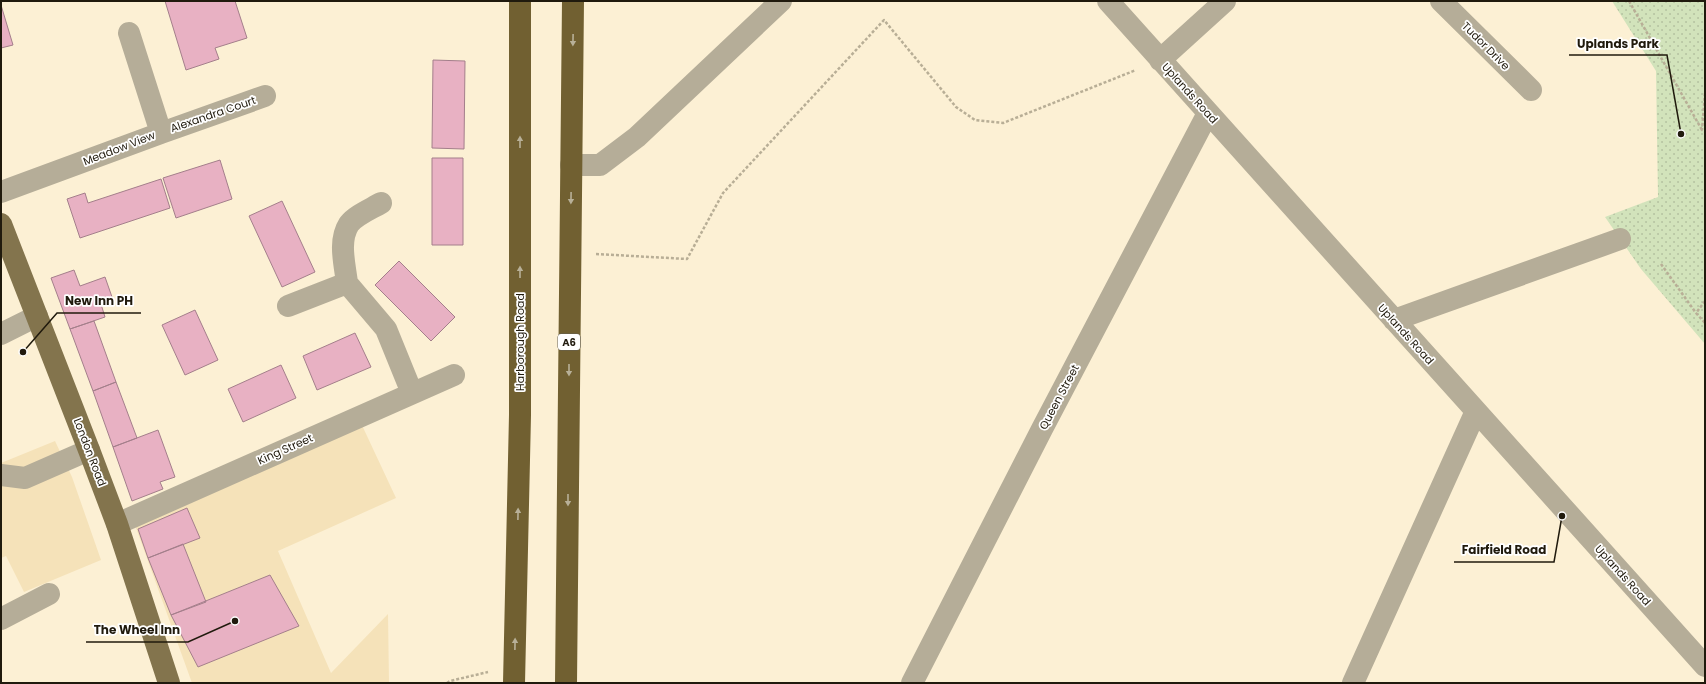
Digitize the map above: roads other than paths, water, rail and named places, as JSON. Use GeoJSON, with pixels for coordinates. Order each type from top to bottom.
{"type":"FeatureCollection","features":[{"type":"Feature","properties":{"kind":"highway","name":"A6"},"geometry":{"type":"LineString","coordinates":[[566,683],[573,1]]}},
{"type":"Feature","properties":{"kind":"highway","name":"Harborough Road"},"geometry":{"type":"LineString","coordinates":[[514,676],[520,415],[521,2]]}},
{"type":"Feature","properties":{"kind":"main road","name":"London Road"},"geometry":{"type":"LineString","coordinates":[[1,224],[117,524],[168,683]]}},
{"type":"Feature","properties":{"kind":"street"},"geometry":{"type":"LineString","coordinates":[[571,165],[600,165],[637,137],[781,1]]}},
{"type":"Feature","properties":{"kind":"street","name":"Uplands Road"},"geometry":{"type":"LineString","coordinates":[[1108,1],[1705,666]]}},
{"type":"Feature","properties":{"kind":"street"},"geometry":{"type":"LineString","coordinates":[[1160,60],[1225,1]]}},
{"type":"Feature","properties":{"kind":"street","name":"Tudor Drive"},"geometry":{"type":"LineString","coordinates":[[1441,1],[1531,90]]}},
{"type":"Feature","properties":{"kind":"street","name":"Meadow View"},"geometry":{"type":"LineString","coordinates":[[1,192],[161,133],[129,32]]}},
{"type":"Feature","properties":{"kind":"street","name":"Alexandra Court"},"geometry":{"type":"LineString","coordinates":[[161,133],[265,96]]}},
{"type":"Feature","properties":{"kind":"street","name":"Queen Street"},"geometry":{"type":"LineString","coordinates":[[912,683],[1042,429],[1208,113]]}},
{"type":"Feature","properties":{"kind":"street"},"geometry":{"type":"LineString","coordinates":[[380,203],[360,215],[349,224],[343,241],[347,283],[386,329],[412,393]]}},
{"type":"Feature","properties":{"kind":"street"},"geometry":{"type":"LineString","coordinates":[[1394,320],[1620,239]]}},
{"type":"Feature","properties":{"kind":"street"},"geometry":{"type":"LineString","coordinates":[[288,306],[347,283]]}},
{"type":"Feature","properties":{"kind":"street"},"geometry":{"type":"LineString","coordinates":[[1,334],[37,316]]}},
{"type":"Feature","properties":{"kind":"street","name":"King Street"},"geometry":{"type":"LineString","coordinates":[[117,524],[454,375]]}},
{"type":"Feature","properties":{"kind":"street"},"geometry":{"type":"LineString","coordinates":[[1353,683],[1476,411]]}},
{"type":"Feature","properties":{"kind":"street"},"geometry":{"type":"LineString","coordinates":[[1,474],[25,478],[89,450]]}},
{"type":"Feature","properties":{"kind":"street"},"geometry":{"type":"LineString","coordinates":[[1,619],[49,594]]}},
{"type":"Feature","properties":{"kind":"place","name":"Uplands Park"},"geometry":{"type":"Point","coordinates":[1681,134]}},
{"type":"Feature","properties":{"kind":"place","name":"New Inn PH"},"geometry":{"type":"Point","coordinates":[23,352]}},
{"type":"Feature","properties":{"kind":"place","name":"Fairfield Road"},"geometry":{"type":"Point","coordinates":[1562,516]}},
{"type":"Feature","properties":{"kind":"place","name":"The Wheel Inn"},"geometry":{"type":"Point","coordinates":[235,621]}}]}
